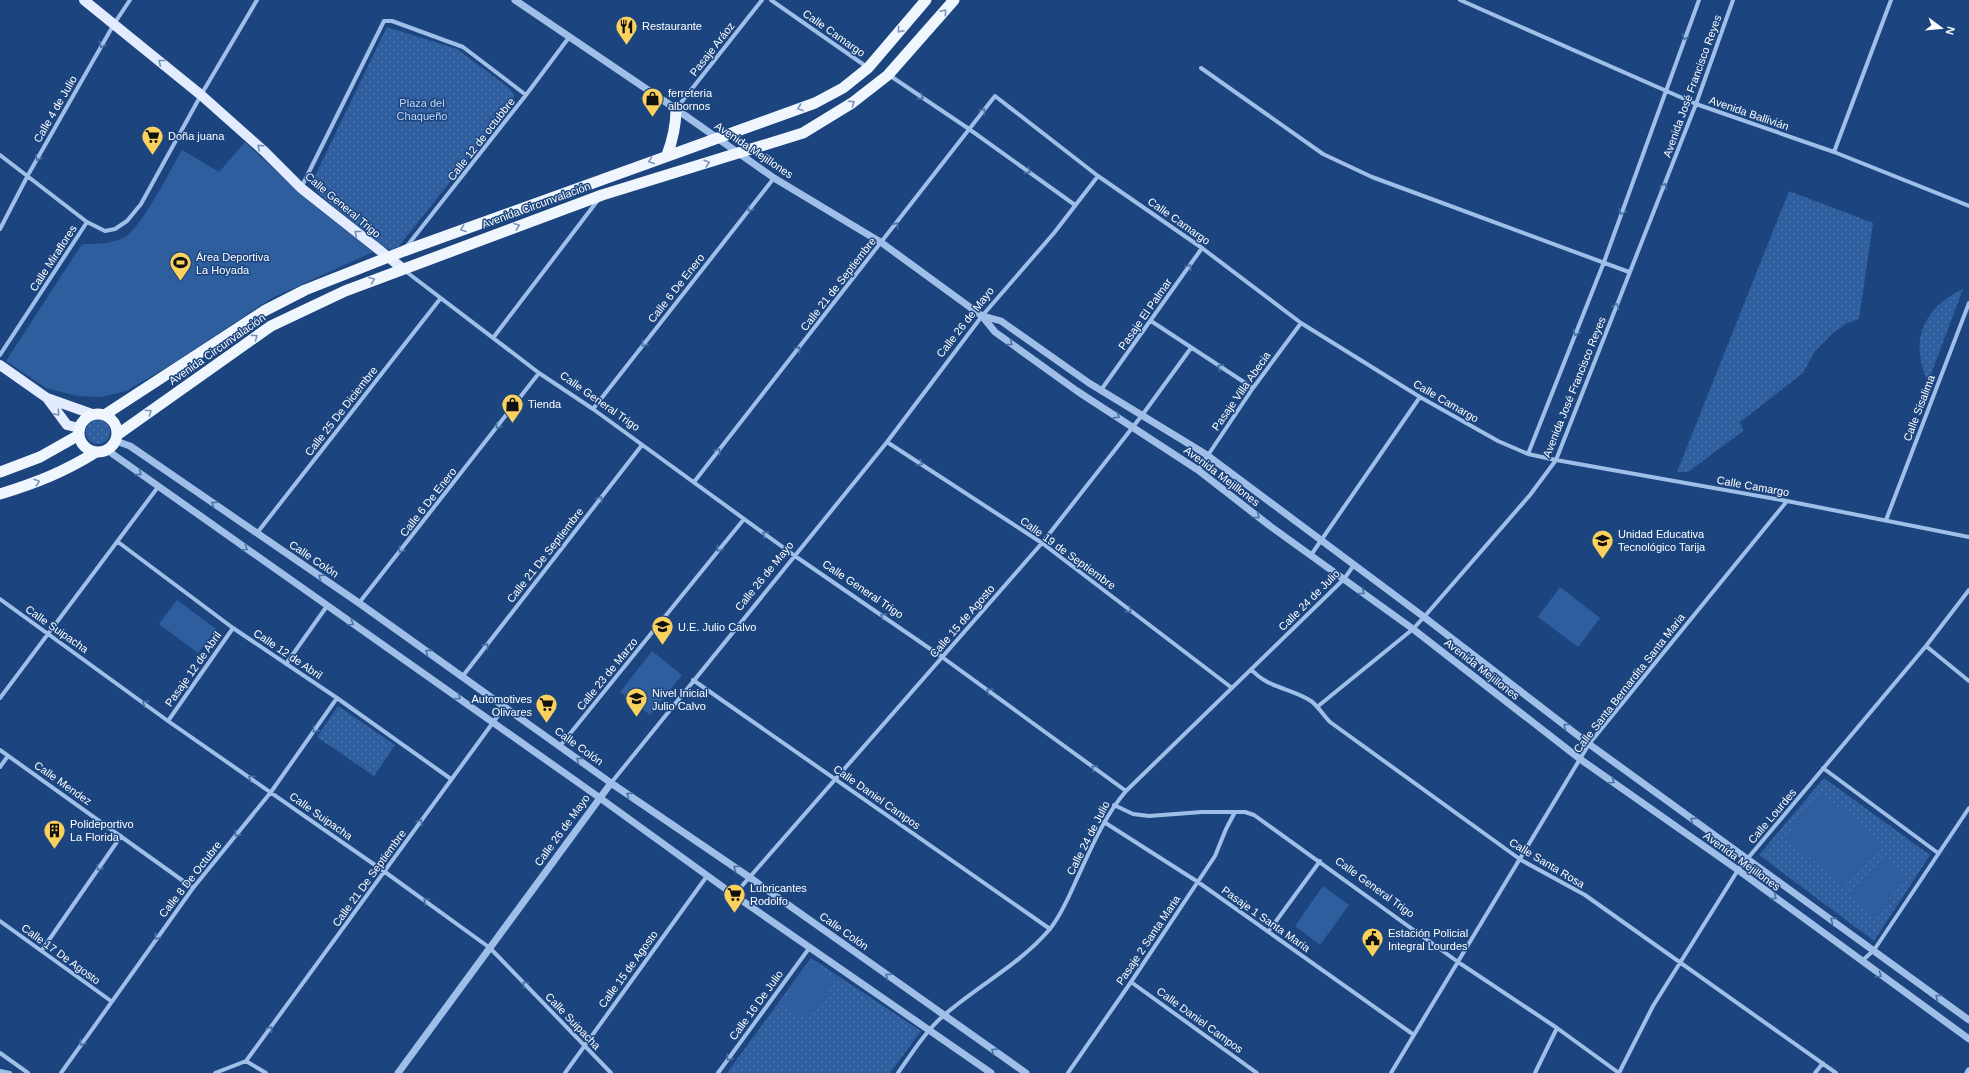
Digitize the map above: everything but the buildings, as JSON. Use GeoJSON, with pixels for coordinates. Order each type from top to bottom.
{"type":"FeatureCollection","features":[{"type":"Feature","properties":{"kind":"highway","name":"Avenida Circunvalación"},"geometry":{"type":"LineString","coordinates":[[106,414],[264,311],[305,290],[404,251],[667,155],[718,139],[815,103],[844,88],[868,68],[926,0]]}},
{"type":"Feature","properties":{"kind":"highway","name":"Avenida Circunvalación"},"geometry":{"type":"LineString","coordinates":[[117,438],[271,326],[345,291],[402,268],[602,195],[739,154],[803,133],[852,103],[888,75],[954,0]]}},
{"type":"Feature","properties":{"kind":"highway"},"geometry":{"type":"LineString","coordinates":[[667,155],[673,138],[676,109]]}},
{"type":"Feature","properties":{"kind":"highway"},"geometry":{"type":"LineString","coordinates":[[0,472],[40,457],[79,431],[86,417],[92,414],[106,414],[115,423],[117,438],[107,450],[96,452],[73,467],[46,480],[0,494]]}},
{"type":"Feature","properties":{"kind":"highway"},"geometry":{"type":"LineString","coordinates":[[79,431],[84,446],[96,452]]}},
{"type":"Feature","properties":{"kind":"main road","name":"Calle General Trigo"},"geometry":{"type":"LineString","coordinates":[[84,0],[201,95],[264,151],[301,188],[387,258],[402,268]]}},
{"type":"Feature","properties":{"kind":"main road"},"geometry":{"type":"LineString","coordinates":[[0,365],[47,398],[92,414]]}},
{"type":"Feature","properties":{"kind":"main road"},"geometry":{"type":"LineString","coordinates":[[47,398],[67,425],[79,431]]}},
{"type":"Feature","properties":{"kind":"street","name":"Calle 4 de Julio"},"geometry":{"type":"LineString","coordinates":[[0,229],[28,175],[114,24],[130,0]]}},
{"type":"Feature","properties":{"kind":"street","name":"Calle Miraflores"},"geometry":{"type":"LineString","coordinates":[[0,355],[87,222],[105,231],[115,229],[127,221],[141,204],[201,95],[257,0]]}},
{"type":"Feature","properties":{"kind":"street","name":"Avenida Mejillones"},"geometry":{"type":"LineString","coordinates":[[515,0],[570,36],[774,178],[882,243],[982,316],[995,332],[1077,391],[1134,426],[1198,470],[1270,526],[1413,629],[1580,759],[1738,870],[1969,1039]]}},
{"type":"Feature","properties":{"kind":"street","name":"Pasaje Aráoz"},"geometry":{"type":"LineString","coordinates":[[676,109],[762,0]]}},
{"type":"Feature","properties":{"kind":"street","name":"Calle Camargo"},"geometry":{"type":"LineString","coordinates":[[771,0],[868,68]]}},
{"type":"Feature","properties":{"kind":"street","name":"Avenida Ballivián"},"geometry":{"type":"LineString","coordinates":[[1460,0],[1696,104],[1834,152],[1969,206]]}},
{"type":"Feature","properties":{"kind":"street","name":"Avenida José Francisco Reyes"},"geometry":{"type":"LineString","coordinates":[[1528,454],[1604,262],[1699,0]]}},
{"type":"Feature","properties":{"kind":"street","name":"Avenida José Francisco Reyes"},"geometry":{"type":"LineString","coordinates":[[1317,707],[1413,629],[1530,496],[1556,460],[1696,104],[1733,0]]}},
{"type":"Feature","properties":{"kind":"street"},"geometry":{"type":"LineString","coordinates":[[1834,152],[1892,0]]}},
{"type":"Feature","properties":{"kind":"street"},"geometry":{"type":"LineString","coordinates":[[301,188],[384,21],[392,21],[463,47],[526,95]]}},
{"type":"Feature","properties":{"kind":"street","name":"Calle 12 de octubbre"},"geometry":{"type":"LineString","coordinates":[[404,251],[526,95],[570,36]]}},
{"type":"Feature","properties":{"kind":"street"},"geometry":{"type":"LineString","coordinates":[[1201,68],[1323,154],[1372,177],[1629,272]]}},
{"type":"Feature","properties":{"kind":"street"},"geometry":{"type":"LineString","coordinates":[[888,75],[969,129],[1075,205]]}},
{"type":"Feature","properties":{"kind":"street","name":"Calle Camargo"},"geometry":{"type":"LineString","coordinates":[[995,96],[1098,176],[1202,248],[1301,323],[1420,397],[1498,441],[1528,454],[1556,460],[1787,501],[1969,537]]}},
{"type":"Feature","properties":{"kind":"street","name":"Calle 21 de Septiembre"},"geometry":{"type":"LineString","coordinates":[[694,482],[882,243],[995,96]]}},
{"type":"Feature","properties":{"kind":"street"},"geometry":{"type":"LineString","coordinates":[[0,155],[28,175],[87,222]]}},
{"type":"Feature","properties":{"kind":"street","name":"Calle 26 de Mayo"},"geometry":{"type":"LineString","coordinates":[[398,1073],[611,783],[887,442],[982,316],[1054,233],[1098,176]]}},
{"type":"Feature","properties":{"kind":"street","name":"Calle 6 De Enero"},"geometry":{"type":"LineString","coordinates":[[593,410],[774,178]]}},
{"type":"Feature","properties":{"kind":"street"},"geometry":{"type":"LineString","coordinates":[[493,338],[602,195]]}},
{"type":"Feature","properties":{"kind":"street","name":"Pasaje El Palmar"},"geometry":{"type":"LineString","coordinates":[[1102,390],[1202,248]]}},
{"type":"Feature","properties":{"kind":"street","name":"Calle General Trigo"},"geometry":{"type":"LineString","coordinates":[[402,268],[440,299],[539,373],[694,482],[795,556],[942,657],[1126,791]]}},
{"type":"Feature","properties":{"kind":"street","name":"Calle 25 De Diciembre"},"geometry":{"type":"LineString","coordinates":[[257,534],[440,299]]}},
{"type":"Feature","properties":{"kind":"street","name":"Calle Sisalima"},"geometry":{"type":"LineString","coordinates":[[1886,520],[1969,303]]}},
{"type":"Feature","properties":{"kind":"street","name":"Avenida Mejillones"},"geometry":{"type":"LineString","coordinates":[[982,316],[1001,321],[1102,390],[1144,414],[1207,455],[1424,617],[1589,744],[1969,1020]]}},
{"type":"Feature","properties":{"kind":"street"},"geometry":{"type":"LineString","coordinates":[[1151,321],[1253,388]]}},
{"type":"Feature","properties":{"kind":"street","name":"Pasaje Villa Abecia"},"geometry":{"type":"LineString","coordinates":[[1198,470],[1253,388],[1301,323]]}},
{"type":"Feature","properties":{"kind":"street","name":"Calle 15 de Agosto"},"geometry":{"type":"LineString","coordinates":[[734,895],[1042,543],[1144,414],[1191,348]]}},
{"type":"Feature","properties":{"kind":"street","name":"Calle 6 De Enero"},"geometry":{"type":"LineString","coordinates":[[359,603],[539,373]]}},
{"type":"Feature","properties":{"kind":"street"},"geometry":{"type":"LineString","coordinates":[[1311,555],[1420,397]]}},
{"type":"Feature","properties":{"kind":"street","name":"Calle Colón"},"geometry":{"type":"LineString","coordinates":[[117,438],[359,603],[611,783],[749,877],[1026,1073]]}},
{"type":"Feature","properties":{"kind":"street","name":"Calle 19 de Septiembre"},"geometry":{"type":"LineString","coordinates":[[887,442],[1042,543],[1232,688]]}},
{"type":"Feature","properties":{"kind":"street","name":"Calle 21 De Septiembre"},"geometry":{"type":"LineString","coordinates":[[462,677],[642,445]]}},
{"type":"Feature","properties":{"kind":"street"},"geometry":{"type":"LineString","coordinates":[[107,450],[493,722],[707,876],[990,1073]]}},
{"type":"Feature","properties":{"kind":"street"},"geometry":{"type":"LineString","coordinates":[[0,698],[158,487]]}},
{"type":"Feature","properties":{"kind":"street","name":"Calle Santa Bernardita Santa Maria"},"geometry":{"type":"LineString","coordinates":[[1391,1073],[1521,860],[1589,744],[1787,501]]}},
{"type":"Feature","properties":{"kind":"street","name":"Calle 23 de Marzo"},"geometry":{"type":"LineString","coordinates":[[560,746],[744,519]]}},
{"type":"Feature","properties":{"kind":"street","name":"Calle 12 de Abril"},"geometry":{"type":"LineString","coordinates":[[118,542],[233,628],[337,698],[451,779]]}},
{"type":"Feature","properties":{"kind":"street","name":"Calle 24 de Julio"},"geometry":{"type":"LineString","coordinates":[[898,1073],[929,1030],[944,1016],[1035,944],[1050,929],[1065,906],[1104,822],[1114,805],[1126,791],[1344,579],[1354,565]]}},
{"type":"Feature","properties":{"kind":"street","name":"Calle Lourdes"},"geometry":{"type":"LineString","coordinates":[[1619,1073],[1653,1006],[1738,870],[1926,646],[1969,590]]}},
{"type":"Feature","properties":{"kind":"street","name":"Calle Suipacha"},"geometry":{"type":"LineString","coordinates":[[0,599],[50,633],[168,720],[385,872],[490,948],[610,1073]]}},
{"type":"Feature","properties":{"kind":"street"},"geometry":{"type":"LineString","coordinates":[[286,664],[327,606]]}},
{"type":"Feature","properties":{"kind":"street","name":"Pasaje 12 de Abril"},"geometry":{"type":"LineString","coordinates":[[168,720],[233,628]]}},
{"type":"Feature","properties":{"kind":"street"},"geometry":{"type":"LineString","coordinates":[[1926,646],[1969,680]]}},
{"type":"Feature","properties":{"kind":"street","name":"Calle Santa Rosa"},"geometry":{"type":"LineString","coordinates":[[1251,669],[1258,678],[1269,684],[1300,695],[1313,702],[1330,722],[1521,860],[1585,895],[1836,1073]]}},
{"type":"Feature","properties":{"kind":"street","name":"Calle Daniel Campos"},"geometry":{"type":"LineString","coordinates":[[693,680],[1050,929]]}},
{"type":"Feature","properties":{"kind":"street","name":"Calle 8 De Octubre"},"geometry":{"type":"LineString","coordinates":[[61,1073],[193,888],[271,792],[337,698]]}},
{"type":"Feature","properties":{"kind":"street","name":"Calle 21 De Septiembre"},"geometry":{"type":"LineString","coordinates":[[246,1061],[385,872],[504,706]]}},
{"type":"Feature","properties":{"kind":"street","name":"Calle Mendez"},"geometry":{"type":"LineString","coordinates":[[0,750],[193,888]]}},
{"type":"Feature","properties":{"kind":"street"},"geometry":{"type":"LineString","coordinates":[[0,767],[8,756]]}},
{"type":"Feature","properties":{"kind":"street"},"geometry":{"type":"LineString","coordinates":[[1823,768],[1938,853]]}},
{"type":"Feature","properties":{"kind":"street","name":"Calle General Trigo"},"geometry":{"type":"LineString","coordinates":[[1114,805],[1128,813],[1150,816],[1202,812],[1235,812],[1254,815],[1320,861],[1458,962],[1557,1028],[1619,1073]]}},
{"type":"Feature","properties":{"kind":"street"},"geometry":{"type":"LineString","coordinates":[[1862,962],[1874,950],[1969,808]]}},
{"type":"Feature","properties":{"kind":"street","name":"Pasaje 2 Santa Maria"},"geometry":{"type":"LineString","coordinates":[[1068,1073],[1132,982],[1215,856],[1235,812]]}},
{"type":"Feature","properties":{"kind":"street","name":"Pasaje 1 Santa Maria"},"geometry":{"type":"LineString","coordinates":[[1104,822],[1198,882],[1414,1035]]}},
{"type":"Feature","properties":{"kind":"street"},"geometry":{"type":"LineString","coordinates":[[42,950],[121,836]]}},
{"type":"Feature","properties":{"kind":"street"},"geometry":{"type":"LineString","coordinates":[[1268,932],[1320,861]]}},
{"type":"Feature","properties":{"kind":"street","name":"Calle 15 de Agosto"},"geometry":{"type":"LineString","coordinates":[[564,1073],[707,876]]}},
{"type":"Feature","properties":{"kind":"street","name":"Calle 17 De Agosto"},"geometry":{"type":"LineString","coordinates":[[0,921],[111,1001]]}},
{"type":"Feature","properties":{"kind":"street","name":"Calle 16 De Julio"},"geometry":{"type":"LineString","coordinates":[[718,1073],[810,947]]}},
{"type":"Feature","properties":{"kind":"street","name":"Calle Daniel Campos"},"geometry":{"type":"LineString","coordinates":[[1132,982],[1257,1073]]}},
{"type":"Feature","properties":{"kind":"street"},"geometry":{"type":"LineString","coordinates":[[1535,1073],[1557,1028]]}},
{"type":"Feature","properties":{"kind":"street"},"geometry":{"type":"LineString","coordinates":[[0,1053],[28,1073]]}},
{"type":"Feature","properties":{"kind":"street"},"geometry":{"type":"LineString","coordinates":[[215,1073],[246,1061],[266,1073]]}},
{"type":"Feature","properties":{"kind":"street"},"geometry":{"type":"LineString","coordinates":[[1816,1073],[1823,1063]]}},
{"type":"Feature","properties":{"kind":"street"},"geometry":{"type":"LineString","coordinates":[[0,1071],[10,1073]]}},
{"type":"Feature","properties":{"kind":"green space","name":"Plaza del Chaqueño"},"geometry":{"type":"Polygon","coordinates":[[[387,27],[457,49],[508,87],[514,94],[513,103],[399,246],[391,250],[382,247],[316,191],[312,182],[387,27]]]}},
{"type":"Feature","properties":{"kind":"green space","name":"Área Deportiva La Hoyada"},"geometry":{"type":"Polygon","coordinates":[[[245,142],[299,193],[373,252],[272,298],[169,366],[126,391],[101,397],[77,396],[46,388],[6,361],[82,244],[98,244],[115,241],[125,237],[132,231],[147,211],[182,150],[219,172],[245,142]]]}},
{"type":"Feature","properties":{"kind":"green space"},"geometry":{"type":"Polygon","coordinates":[[[1789,191],[1873,223],[1859,319],[1847,323],[1832,334],[1815,351],[1803,373],[1740,422],[1743,431],[1688,472],[1677,472],[1789,191]]]}},
{"type":"Feature","properties":{"kind":"green space"},"geometry":{"type":"Polygon","coordinates":[[[1963,289],[1928,382],[1922,367],[1920,353],[1920,340],[1923,327],[1929,316],[1938,306],[1949,297],[1963,289]]]}},
{"type":"Feature","properties":{"kind":"green space"},"geometry":{"type":"Polygon","coordinates":[[[98,420],[106,424],[110,432],[106,440],[98,444],[90,440],[86,432],[90,424],[98,420]]]}},
{"type":"Feature","properties":{"kind":"green space"},"geometry":{"type":"Polygon","coordinates":[[[1560,587],[1600,618],[1578,647],[1538,617],[1560,587]]]}},
{"type":"Feature","properties":{"kind":"green space"},"geometry":{"type":"Polygon","coordinates":[[[177,600],[216,629],[198,653],[159,624],[177,600]]]}},
{"type":"Feature","properties":{"kind":"green space"},"geometry":{"type":"Polygon","coordinates":[[[652,651],[682,675],[650,715],[620,692],[652,651]]]}},
{"type":"Feature","properties":{"kind":"green space"},"geometry":{"type":"Polygon","coordinates":[[[338,706],[395,745],[374,776],[317,737],[338,706]]]}},
{"type":"Feature","properties":{"kind":"green space"},"geometry":{"type":"Polygon","coordinates":[[[1824,778],[1930,855],[1874,941],[1759,855],[1824,778]]]}},
{"type":"Feature","properties":{"kind":"green space"},"geometry":{"type":"Polygon","coordinates":[[[1822,793],[1882,843],[1845,887],[1785,837],[1822,793]]]}},
{"type":"Feature","properties":{"kind":"green space"},"geometry":{"type":"Polygon","coordinates":[[[1885,856],[1908,877],[1874,917],[1850,896],[1885,856]]]}},
{"type":"Feature","properties":{"kind":"green space"},"geometry":{"type":"Polygon","coordinates":[[[1323,886],[1349,905],[1320,945],[1295,926],[1323,886]]]}},
{"type":"Feature","properties":{"kind":"green space"},"geometry":{"type":"Polygon","coordinates":[[[811,958],[921,1031],[890,1073],[727,1073],[811,958]]]}},
{"type":"Feature","properties":{"kind":"green space"},"geometry":{"type":"Polygon","coordinates":[[[811,961],[837,980],[807,1021],[782,1002],[811,961]]]}},
{"type":"Feature","properties":{"kind":"place","name":"Restaurante"},"geometry":{"type":"Point","coordinates":[626,46]}},
{"type":"Feature","properties":{"kind":"place","name":"ferreteria albornos"},"geometry":{"type":"Point","coordinates":[653,118]}},
{"type":"Feature","properties":{"kind":"place","name":"Doña juana"},"geometry":{"type":"Point","coordinates":[152,156]}},
{"type":"Feature","properties":{"kind":"place","name":"Área Deportiva La Hoyada"},"geometry":{"type":"Point","coordinates":[181,282]}},
{"type":"Feature","properties":{"kind":"place","name":"Tienda"},"geometry":{"type":"Point","coordinates":[512,424]}},
{"type":"Feature","properties":{"kind":"place","name":"Unidad Educativa Tecnológico Tarija"},"geometry":{"type":"Point","coordinates":[1602,560]}},
{"type":"Feature","properties":{"kind":"place","name":"U.E. Julio Calvo"},"geometry":{"type":"Point","coordinates":[663,646]}},
{"type":"Feature","properties":{"kind":"place","name":"Nivel Inicial Julio Calvo"},"geometry":{"type":"Point","coordinates":[637,718]}},
{"type":"Feature","properties":{"kind":"place","name":"Automotives Olivares"},"geometry":{"type":"Point","coordinates":[547,724]}},
{"type":"Feature","properties":{"kind":"place","name":"Polideportivo La Florida"},"geometry":{"type":"Point","coordinates":[54,850]}},
{"type":"Feature","properties":{"kind":"place","name":"Lubricantes Rodolfo"},"geometry":{"type":"Point","coordinates":[734,914]}},
{"type":"Feature","properties":{"kind":"place","name":"Estación Policial Integral Lourdes"},"geometry":{"type":"Point","coordinates":[1372,958]}}]}
